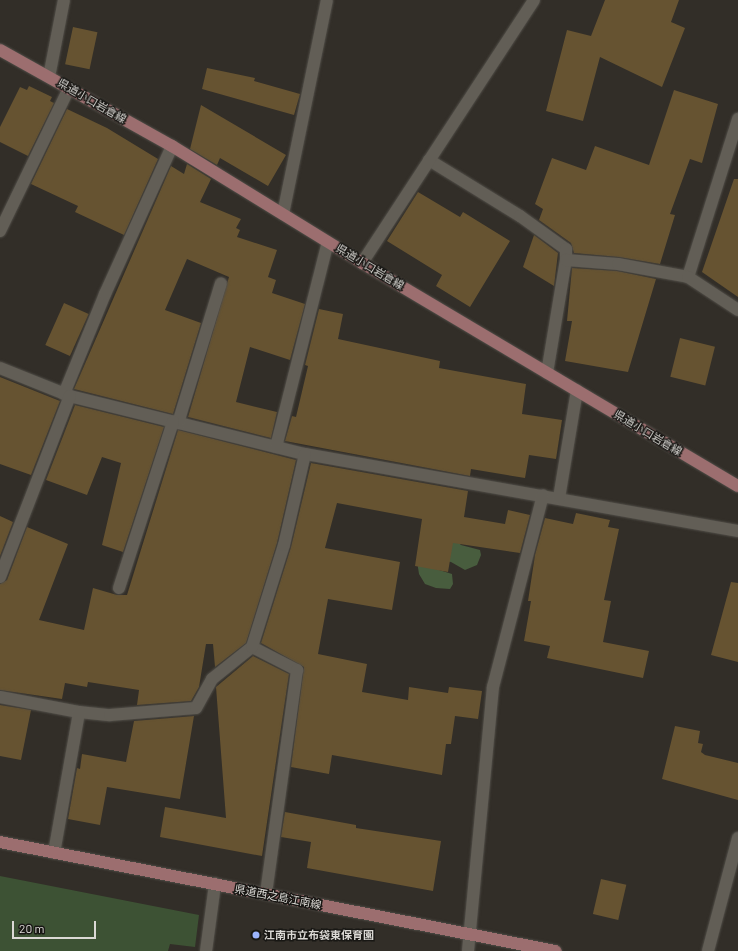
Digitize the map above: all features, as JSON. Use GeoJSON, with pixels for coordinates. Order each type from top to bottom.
{"type":"FeatureCollection","features":[{"type":"Feature","properties":{"kind":"main road","name":"県道小口岩倉線"},"geometry":{"type":"LineString","coordinates":[[0,50],[172,146],[362,263],[738,486]]}},
{"type":"Feature","properties":{"kind":"main road","name":"県道西之島江南線"},"geometry":{"type":"LineString","coordinates":[[0,842],[555,951]]}},
{"type":"Feature","properties":{"kind":"street"},"geometry":{"type":"LineString","coordinates":[[49,76],[64,0]]}},
{"type":"Feature","properties":{"kind":"street"},"geometry":{"type":"LineString","coordinates":[[283,214],[327,0]]}},
{"type":"Feature","properties":{"kind":"street"},"geometry":{"type":"LineString","coordinates":[[362,263],[534,0]]}},
{"type":"Feature","properties":{"kind":"street"},"geometry":{"type":"LineString","coordinates":[[0,230],[69,88]]}},
{"type":"Feature","properties":{"kind":"street"},"geometry":{"type":"LineString","coordinates":[[688,277],[738,119]]}},
{"type":"Feature","properties":{"kind":"street"},"geometry":{"type":"LineString","coordinates":[[0,577],[105,294],[172,146]]}},
{"type":"Feature","properties":{"kind":"street"},"geometry":{"type":"LineString","coordinates":[[429,160],[520,216],[566,249],[566,260],[547,373]]}},
{"type":"Feature","properties":{"kind":"street"},"geometry":{"type":"LineString","coordinates":[[276,447],[328,242]]}},
{"type":"Feature","properties":{"kind":"street"},"geometry":{"type":"LineString","coordinates":[[566,260],[618,264],[688,277],[738,310]]}},
{"type":"Feature","properties":{"kind":"street"},"geometry":{"type":"LineString","coordinates":[[119,588],[176,422],[221,283]]}},
{"type":"Feature","properties":{"kind":"street"},"geometry":{"type":"LineString","coordinates":[[0,368],[67,395],[305,454],[543,495],[738,531]]}},
{"type":"Feature","properties":{"kind":"street"},"geometry":{"type":"LineString","coordinates":[[559,498],[577,391]]}},
{"type":"Feature","properties":{"kind":"street"},"geometry":{"type":"LineString","coordinates":[[0,697],[79,712],[110,714],[196,708],[212,679],[252,647],[284,545],[305,454]]}},
{"type":"Feature","properties":{"kind":"street"},"geometry":{"type":"LineString","coordinates":[[468,951],[493,687],[543,495]]}},
{"type":"Feature","properties":{"kind":"street"},"geometry":{"type":"LineString","coordinates":[[252,647],[297,670],[266,894]]}},
{"type":"Feature","properties":{"kind":"street"},"geometry":{"type":"LineString","coordinates":[[54,853],[79,712]]}},
{"type":"Feature","properties":{"kind":"street"},"geometry":{"type":"LineString","coordinates":[[708,951],[738,838]]}},
{"type":"Feature","properties":{"kind":"street"},"geometry":{"type":"LineString","coordinates":[[206,951],[215,884]]}},
{"type":"Feature","properties":{"kind":"green space"},"geometry":{"type":"Polygon","coordinates":[[[420,540],[458,542],[461,545],[480,550],[481,555],[477,565],[465,570],[451,562],[440,560],[436,569],[452,574],[453,584],[450,589],[436,588],[425,584],[419,574],[417,561],[420,540]]]}},
{"type":"Feature","properties":{"kind":"green space"},"geometry":{"type":"Polygon","coordinates":[[[0,876],[199,915],[195,947],[170,944],[168,951],[0,951],[0,876]]]}},
{"type":"Feature","properties":{"kind":"building"},"geometry":{"type":"Polygon","coordinates":[[[605,0],[679,0],[671,22],[685,28],[662,87],[600,57],[583,121],[546,111],[567,30],[591,36],[605,0]]]}},
{"type":"Feature","properties":{"kind":"building"},"geometry":{"type":"Polygon","coordinates":[[[73,27],[97,32],[90,69],[65,64],[73,27]]]}},
{"type":"Feature","properties":{"kind":"building"},"geometry":{"type":"Polygon","coordinates":[[[207,68],[255,78],[254,81],[300,94],[294,115],[202,89],[207,68]]]}},
{"type":"Feature","properties":{"kind":"building"},"geometry":{"type":"Polygon","coordinates":[[[29,86],[52,97],[50,101],[54,103],[28,156],[0,142],[0,127],[20,87],[27,90],[29,86]]]}},
{"type":"Feature","properties":{"kind":"building"},"geometry":{"type":"Polygon","coordinates":[[[674,90],[718,104],[702,163],[690,159],[670,214],[675,215],[660,264],[619,257],[574,253],[571,243],[539,220],[543,209],[535,204],[552,158],[586,170],[595,146],[649,165],[674,90]]]}},
{"type":"Feature","properties":{"kind":"building"},"geometry":{"type":"Polygon","coordinates":[[[201,105],[286,155],[268,186],[220,158],[217,165],[190,149],[201,105]]]}},
{"type":"Feature","properties":{"kind":"building"},"geometry":{"type":"Polygon","coordinates":[[[67,109],[107,128],[158,159],[124,235],[75,212],[78,206],[31,184],[67,109]]]}},
{"type":"Feature","properties":{"kind":"building"},"geometry":{"type":"Polygon","coordinates":[[[187,164],[211,179],[200,202],[241,219],[236,228],[240,230],[237,237],[277,250],[268,277],[276,280],[272,293],[305,304],[290,360],[250,347],[236,402],[277,412],[271,438],[188,417],[229,277],[187,259],[165,310],[201,323],[173,414],[74,389],[171,166],[184,174],[187,164]]]}},
{"type":"Feature","properties":{"kind":"building"},"geometry":{"type":"Polygon","coordinates":[[[734,179],[738,179],[738,297],[702,272],[734,179]]]}},
{"type":"Feature","properties":{"kind":"building"},"geometry":{"type":"Polygon","coordinates":[[[418,192],[460,217],[463,212],[510,241],[470,307],[436,286],[442,275],[387,241],[418,192]]]}},
{"type":"Feature","properties":{"kind":"building"},"geometry":{"type":"Polygon","coordinates":[[[534,235],[558,253],[554,286],[523,267],[534,235]]]}},
{"type":"Feature","properties":{"kind":"building"},"geometry":{"type":"Polygon","coordinates":[[[572,268],[617,271],[656,279],[628,372],[565,361],[572,321],[567,321],[572,268]]]}},
{"type":"Feature","properties":{"kind":"building"},"geometry":{"type":"Polygon","coordinates":[[[64,303],[89,314],[70,356],[45,345],[64,303]]]}},
{"type":"Feature","properties":{"kind":"building"},"geometry":{"type":"Polygon","coordinates":[[[319,309],[343,314],[338,339],[440,361],[439,368],[526,384],[522,414],[562,420],[556,459],[529,455],[525,478],[471,469],[470,476],[285,441],[292,416],[296,417],[308,366],[305,365],[319,309]]]}},
{"type":"Feature","properties":{"kind":"building"},"geometry":{"type":"Polygon","coordinates":[[[680,338],[715,347],[705,386],[670,377],[680,338]]]}},
{"type":"Feature","properties":{"kind":"building"},"geometry":{"type":"Polygon","coordinates":[[[0,377],[60,401],[31,475],[0,464],[0,377]]]}},
{"type":"Feature","properties":{"kind":"building"},"geometry":{"type":"Polygon","coordinates":[[[75,405],[164,427],[123,552],[102,545],[121,463],[102,457],[87,495],[46,480],[75,405]]]}},
{"type":"Feature","properties":{"kind":"building"},"geometry":{"type":"Polygon","coordinates":[[[178,430],[296,460],[277,543],[246,643],[215,667],[213,644],[206,644],[199,687],[191,701],[137,705],[139,690],[88,682],[87,687],[65,683],[62,699],[0,690],[0,584],[7,580],[27,527],[68,544],[39,620],[84,630],[93,588],[117,595],[127,595],[178,430]]]}},
{"type":"Feature","properties":{"kind":"building"},"geometry":{"type":"Polygon","coordinates":[[[311,463],[468,491],[464,517],[505,524],[508,510],[530,515],[520,553],[453,543],[448,572],[415,566],[422,519],[337,503],[325,548],[400,562],[392,610],[328,599],[318,654],[367,664],[362,692],[408,700],[409,687],[448,693],[449,687],[482,691],[478,719],[455,716],[451,744],[446,744],[442,775],[332,755],[329,774],[291,767],[304,667],[261,643],[291,547],[311,463]]]}},
{"type":"Feature","properties":{"kind":"building"},"geometry":{"type":"Polygon","coordinates":[[[576,513],[610,520],[608,527],[619,529],[604,600],[611,601],[603,642],[649,651],[643,678],[547,658],[550,646],[524,641],[531,601],[528,601],[535,555],[545,518],[573,524],[576,513]]]}},
{"type":"Feature","properties":{"kind":"building"},"geometry":{"type":"Polygon","coordinates":[[[0,516],[13,522],[0,556],[0,516]]]}},
{"type":"Feature","properties":{"kind":"building"},"geometry":{"type":"Polygon","coordinates":[[[731,582],[738,583],[738,662],[711,655],[731,582]]]}},
{"type":"Feature","properties":{"kind":"building"},"geometry":{"type":"Polygon","coordinates":[[[253,656],[289,674],[262,856],[160,837],[165,807],[226,818],[216,687],[253,656]]]}},
{"type":"Feature","properties":{"kind":"building"},"geometry":{"type":"Polygon","coordinates":[[[0,705],[31,710],[21,760],[0,756],[0,705]]]}},
{"type":"Feature","properties":{"kind":"building"},"geometry":{"type":"Polygon","coordinates":[[[194,716],[180,799],[107,787],[100,825],[68,819],[77,768],[80,769],[82,754],[126,762],[134,721],[194,716]]]}},
{"type":"Feature","properties":{"kind":"building"},"geometry":{"type":"Polygon","coordinates":[[[675,726],[700,731],[698,743],[703,744],[701,752],[705,755],[738,763],[738,800],[662,779],[675,726]]]}},
{"type":"Feature","properties":{"kind":"building"},"geometry":{"type":"Polygon","coordinates":[[[285,812],[356,825],[356,828],[441,841],[433,891],[307,868],[311,842],[281,837],[285,812]]]}},
{"type":"Feature","properties":{"kind":"building"},"geometry":{"type":"Polygon","coordinates":[[[601,879],[626,885],[618,920],[593,914],[601,879]]]}},
{"type":"Feature","properties":{"kind":"place","name":"江南市立布袋東保育園"},"geometry":{"type":"Point","coordinates":[256,935]}}]}
